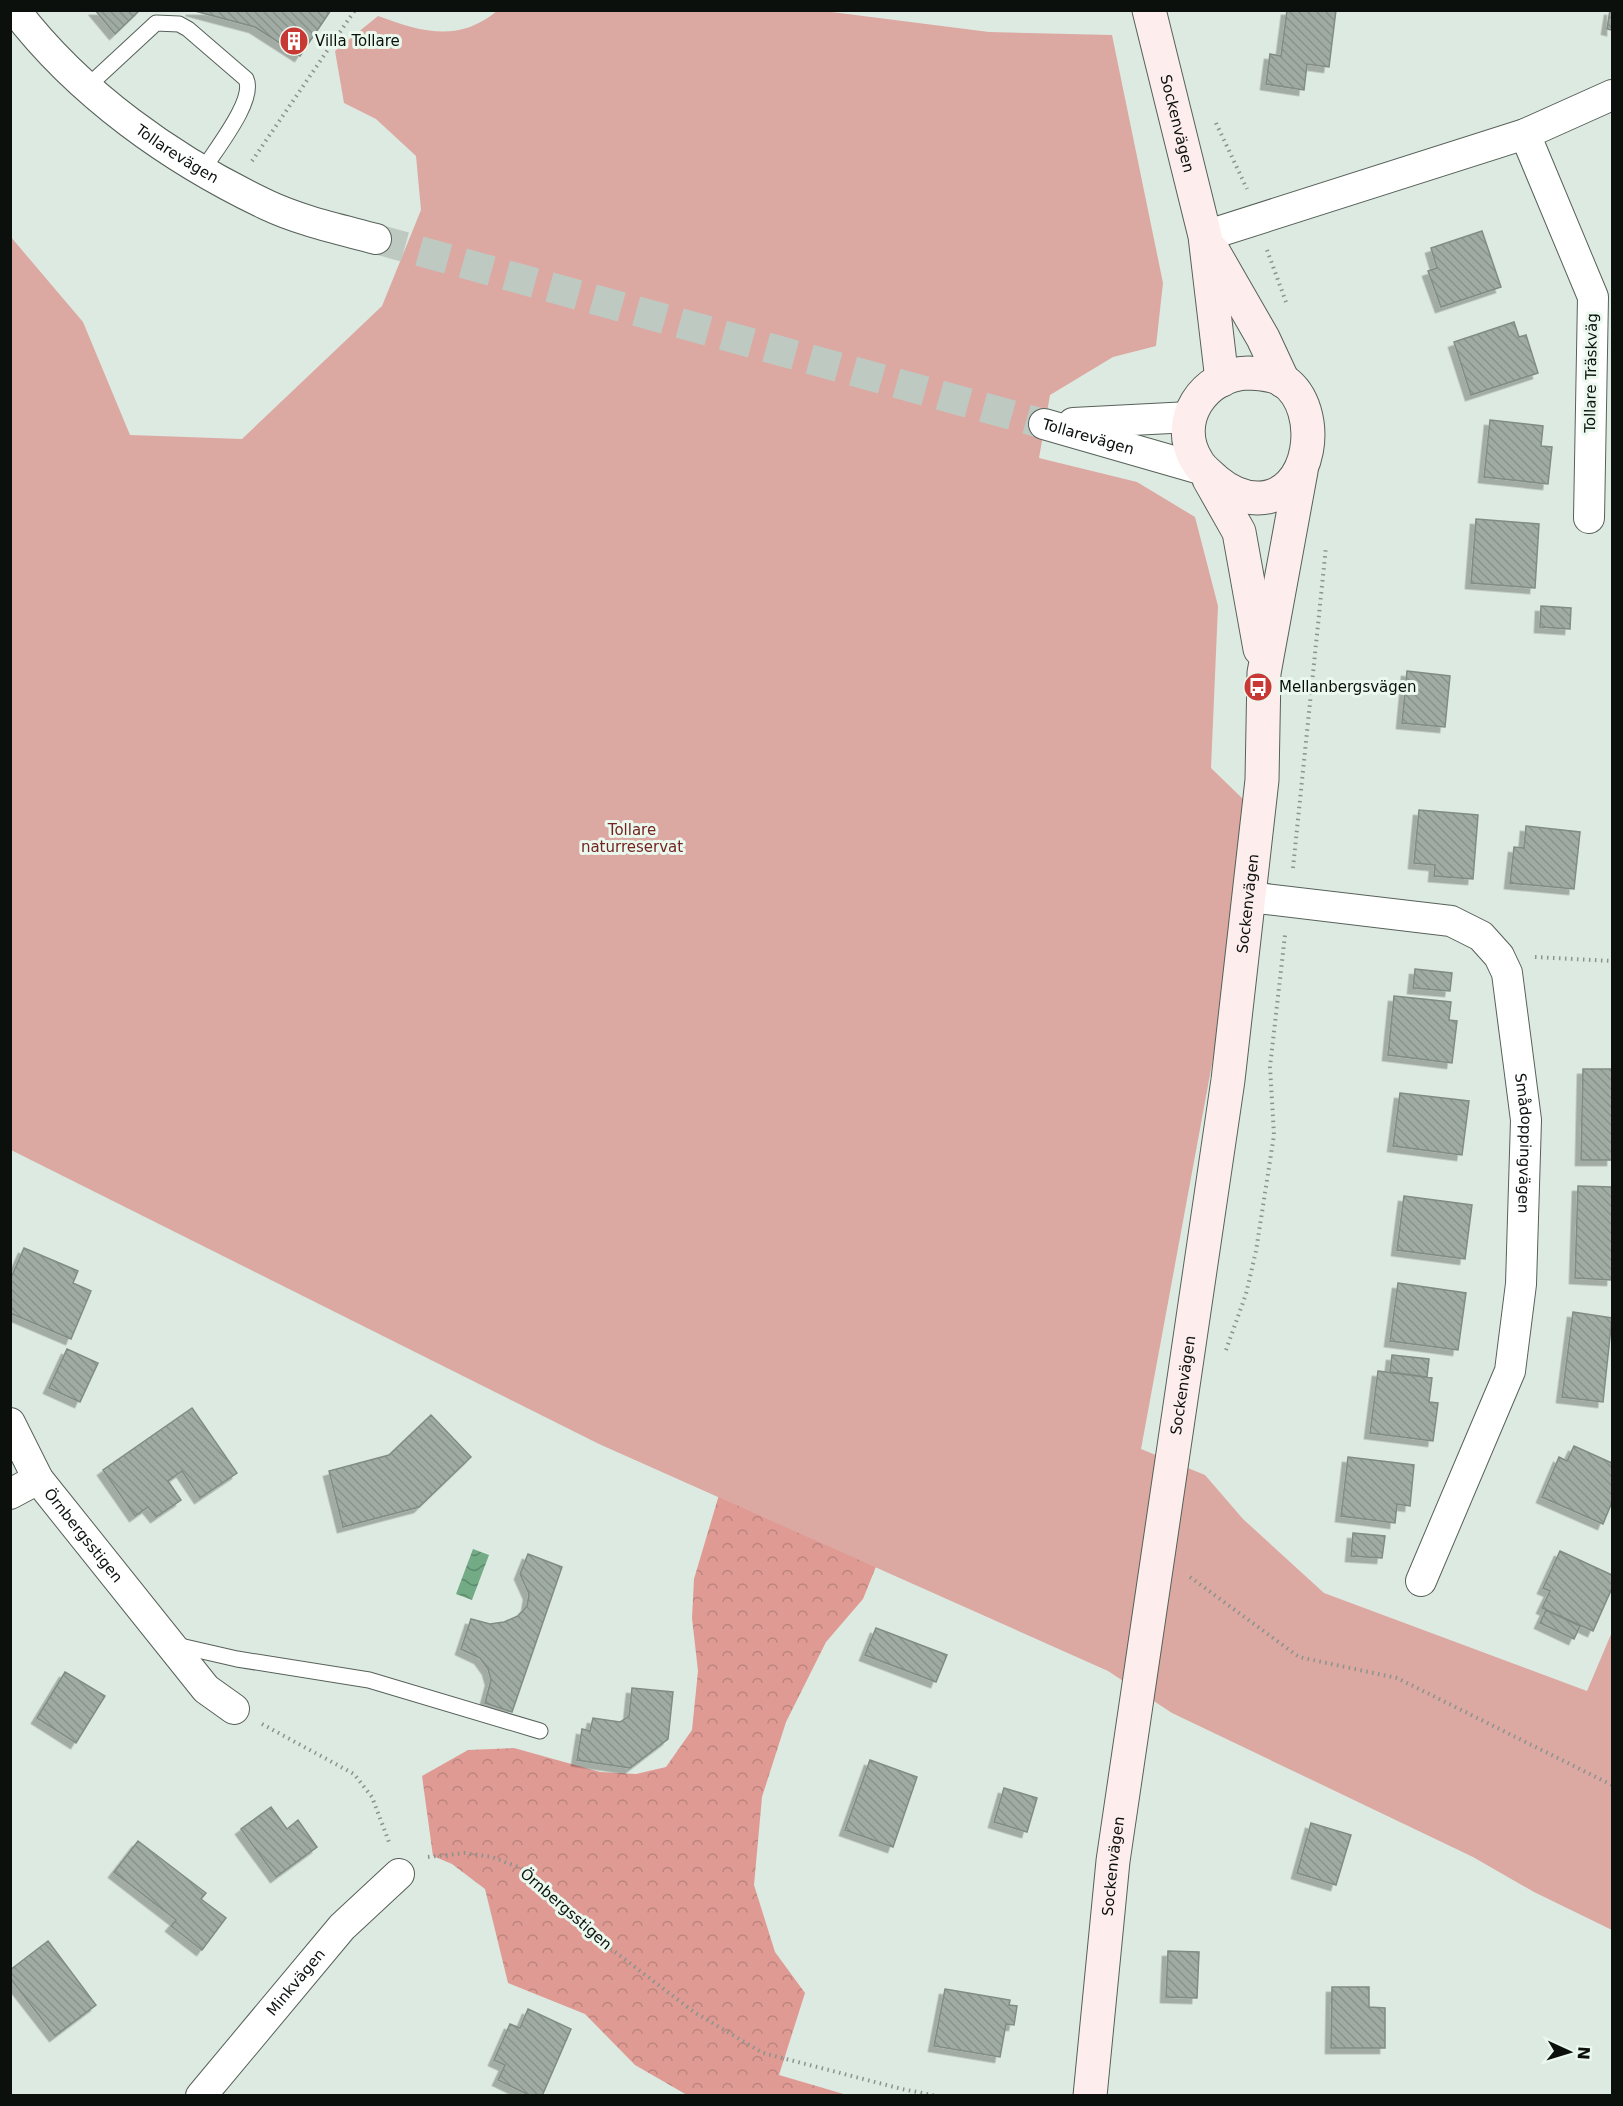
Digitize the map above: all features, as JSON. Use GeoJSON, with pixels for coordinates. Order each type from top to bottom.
{"type":"FeatureCollection","features":[{"type":"Feature","properties":{"kind":"street","name":"Tollarevägen"},"geometry":{"type":"LineString","coordinates":[[15,10],[36,37],[135,127],[203,170],[267,205],[310,221],[376,239]]}},
{"type":"Feature","properties":{"kind":"street","name":"Sockenvägen"},"geometry":{"type":"LineString","coordinates":[[1149,10],[1205,236],[1222,380]]}},
{"type":"Feature","properties":{"kind":"street"},"geometry":{"type":"LineString","coordinates":[[1205,236],[1525,134],[1612,95]]}},
{"type":"Feature","properties":{"kind":"street","name":"Tollare Träskväg"},"geometry":{"type":"LineString","coordinates":[[1525,134],[1593,297],[1589,518]]}},
{"type":"Feature","properties":{"kind":"street","name":"Sockenvägen"},"geometry":{"type":"LineString","coordinates":[[1205,236],[1263,338],[1283,381]]}},
{"type":"Feature","properties":{"kind":"street"},"geometry":{"type":"LineString","coordinates":[[1234,374],[1266,375],[1283,381],[1305,416],[1308,440],[1301,471],[1280,493],[1257,498],[1241,496],[1225,489],[1197,463],[1191,447],[1190,417],[1196,400],[1203,392],[1234,374]]}},
{"type":"Feature","properties":{"kind":"street","name":"Tollarevägen"},"geometry":{"type":"LineString","coordinates":[[1190,417],[1044,424],[1204,470]]}},
{"type":"Feature","properties":{"kind":"street","name":"Sockenvägen"},"geometry":{"type":"LineString","coordinates":[[1204,470],[1239,532],[1264,673]]}},
{"type":"Feature","properties":{"kind":"street","name":"Sockenvägen"},"geometry":{"type":"LineString","coordinates":[[1090,2096],[1113,1861],[1228,1080],[1262,780],[1264,673],[1301,471]]}},
{"type":"Feature","properties":{"kind":"street","name":"Smådoppingvägen"},"geometry":{"type":"LineString","coordinates":[[1249,897],[1451,921],[1481,936],[1499,956],[1508,973],[1526,1120],[1521,1284],[1510,1371],[1421,1581]]}},
{"type":"Feature","properties":{"kind":"street","name":"Örnbergsstigen"},"geometry":{"type":"LineString","coordinates":[[10,1423],[38,1479],[206,1689],[234,1709]]}},
{"type":"Feature","properties":{"kind":"street"},"geometry":{"type":"LineString","coordinates":[[10,1494],[38,1479]]}},
{"type":"Feature","properties":{"kind":"street","name":"Minkvägen"},"geometry":{"type":"LineString","coordinates":[[201,2096],[342,1927],[399,1874]]}},
{"type":"Feature","properties":{"kind":"lane"},"geometry":{"type":"LineString","coordinates":[[88,86],[156,23],[179,24],[188,29],[246,79],[249,85],[246,102],[203,170]]}},
{"type":"Feature","properties":{"kind":"lane"},"geometry":{"type":"LineString","coordinates":[[168,1642],[216,1655],[369,1680],[540,1731]]}},
{"type":"Feature","properties":{"kind":"path"},"geometry":{"type":"LineString","coordinates":[[250,165],[355,10]]}},
{"type":"Feature","properties":{"kind":"path"},"geometry":{"type":"LineString","coordinates":[[1563,958],[1612,961]]}},
{"type":"Feature","properties":{"kind":"path"},"geometry":{"type":"LineString","coordinates":[[1182,1572],[1299,1657],[1396,1678],[1612,1785]]}},
{"type":"Feature","properties":{"kind":"path"},"geometry":{"type":"LineString","coordinates":[[234,1709],[354,1774],[372,1797],[399,1874]]}},
{"type":"Feature","properties":{"kind":"path","name":"Örnbergsstigen"},"geometry":{"type":"LineString","coordinates":[[399,1874],[418,1860],[448,1853],[492,1857],[526,1870],[607,1945],[694,2012],[763,2053],[937,2096]]}},
{"type":"Feature","properties":{"kind":"green space","name":"Tollare naturreservat"},"geometry":{"type":"Polygon","coordinates":[[[816,10],[989,32],[1112,35],[1163,283],[1156,346],[1113,357],[1050,395],[1039,458],[1137,482],[1195,517],[1218,606],[1211,768],[1245,801],[1233,950],[1141,1449],[1205,1475],[1243,1519],[1324,1593],[1587,1691],[1612,1632],[1612,1930],[1534,1892],[1473,1857],[1172,1713],[1108,1671],[599,1444],[11,1150],[10,236],[83,322],[130,435],[242,439],[382,306],[421,210],[416,156],[376,119],[344,103],[335,51],[378,16],[439,32],[468,28],[497,11],[816,10]]]}},
{"type":"Feature","properties":{"kind":"green space"},"geometry":{"type":"Polygon","coordinates":[[[724,1478],[879,1559],[863,1599],[826,1642],[786,1722],[762,1797],[754,1885],[775,1952],[805,1993],[779,2075],[847,2095],[687,2095],[635,2065],[585,2014],[508,1983],[485,1889],[452,1864],[433,1856],[422,1776],[468,1750],[514,1748],[600,1772],[636,1774],[666,1767],[692,1730],[698,1671],[692,1618],[694,1579],[724,1478]]]}},
{"type":"Feature","properties":{"kind":"water"},"geometry":{"type":"Polygon","coordinates":[[[473,1549],[489,1555],[472,1600],[456,1594],[473,1549]]]}},
{"type":"Feature","properties":{"kind":"building"},"geometry":{"type":"Polygon","coordinates":[[[95,10],[140,10],[115,34],[95,10]]]}},
{"type":"Feature","properties":{"kind":"building","name":"Villa Tollare"},"geometry":{"type":"Polygon","coordinates":[[[191,10],[331,10],[300,56],[255,27],[191,10]]]}},
{"type":"Feature","properties":{"kind":"building"},"geometry":{"type":"Polygon","coordinates":[[[1287,10],[1336,10],[1329,67],[1307,64],[1304,90],[1266,84],[1270,54],[1281,56],[1287,10]]]}},
{"type":"Feature","properties":{"kind":"building"},"geometry":{"type":"Polygon","coordinates":[[[1610,10],[1612,10],[1612,30],[1607,29],[1610,10]]]}},
{"type":"Feature","properties":{"kind":"building"},"geometry":{"type":"Polygon","coordinates":[[[1482,231],[1501,287],[1441,307],[1428,271],[1437,268],[1431,248],[1482,231]]]}},
{"type":"Feature","properties":{"kind":"building"},"geometry":{"type":"Polygon","coordinates":[[[1514,322],[1519,337],[1526,335],[1538,373],[1471,395],[1454,342],[1514,322]]]}},
{"type":"Feature","properties":{"kind":"building"},"geometry":{"type":"Polygon","coordinates":[[[1490,420],[1543,426],[1541,446],[1552,447],[1548,484],[1484,477],[1490,420]]]}},
{"type":"Feature","properties":{"kind":"building"},"geometry":{"type":"Polygon","coordinates":[[[1476,519],[1539,524],[1535,588],[1471,583],[1476,519]]]}},
{"type":"Feature","properties":{"kind":"building"},"geometry":{"type":"Polygon","coordinates":[[[1541,606],[1571,608],[1570,629],[1540,627],[1541,606]]]}},
{"type":"Feature","properties":{"kind":"building"},"geometry":{"type":"Polygon","coordinates":[[[1407,671],[1450,676],[1445,727],[1402,723],[1407,671]]]}},
{"type":"Feature","properties":{"kind":"building"},"geometry":{"type":"Polygon","coordinates":[[[1419,810],[1478,815],[1473,879],[1434,876],[1435,865],[1414,863],[1419,810]]]}},
{"type":"Feature","properties":{"kind":"building"},"geometry":{"type":"Polygon","coordinates":[[[1526,826],[1580,832],[1574,889],[1510,883],[1514,847],[1524,848],[1526,826]]]}},
{"type":"Feature","properties":{"kind":"building"},"geometry":{"type":"Polygon","coordinates":[[[1415,969],[1452,973],[1450,991],[1413,988],[1415,969]]]}},
{"type":"Feature","properties":{"kind":"building"},"geometry":{"type":"Polygon","coordinates":[[[1394,996],[1451,1002],[1449,1020],[1457,1021],[1452,1063],[1388,1055],[1394,996]]]}},
{"type":"Feature","properties":{"kind":"building"},"geometry":{"type":"Polygon","coordinates":[[[1583,1069],[1612,1069],[1612,1160],[1581,1160],[1583,1069]]]}},
{"type":"Feature","properties":{"kind":"building"},"geometry":{"type":"Polygon","coordinates":[[[1400,1093],[1469,1101],[1462,1155],[1393,1146],[1400,1093]]]}},
{"type":"Feature","properties":{"kind":"building"},"geometry":{"type":"Polygon","coordinates":[[[1578,1186],[1612,1187],[1612,1280],[1575,1278],[1578,1186]]]}},
{"type":"Feature","properties":{"kind":"building"},"geometry":{"type":"Polygon","coordinates":[[[1404,1196],[1472,1205],[1465,1259],[1397,1250],[1404,1196]]]}},
{"type":"Feature","properties":{"kind":"building"},"geometry":{"type":"Polygon","coordinates":[[[24,1248],[78,1271],[73,1283],[91,1291],[71,1339],[10,1313],[10,1280],[24,1248]]]}},
{"type":"Feature","properties":{"kind":"building"},"geometry":{"type":"Polygon","coordinates":[[[1398,1283],[1466,1293],[1458,1350],[1390,1341],[1398,1283]]]}},
{"type":"Feature","properties":{"kind":"building"},"geometry":{"type":"Polygon","coordinates":[[[1573,1312],[1612,1318],[1603,1402],[1562,1397],[1573,1312]]]}},
{"type":"Feature","properties":{"kind":"building"},"geometry":{"type":"Polygon","coordinates":[[[67,1349],[98,1363],[80,1402],[49,1388],[67,1349]]]}},
{"type":"Feature","properties":{"kind":"building"},"geometry":{"type":"Polygon","coordinates":[[[1392,1355],[1429,1359],[1427,1377],[1390,1372],[1392,1355]]]}},
{"type":"Feature","properties":{"kind":"building"},"geometry":{"type":"Polygon","coordinates":[[[1378,1371],[1432,1378],[1429,1402],[1438,1403],[1433,1441],[1370,1433],[1378,1371]]]}},
{"type":"Feature","properties":{"kind":"building"},"geometry":{"type":"Polygon","coordinates":[[[192,1408],[237,1473],[200,1498],[182,1471],[168,1481],[181,1500],[156,1517],[148,1507],[135,1516],[103,1470],[192,1408]]]}},
{"type":"Feature","properties":{"kind":"building"},"geometry":{"type":"Polygon","coordinates":[[[431,1415],[471,1457],[419,1507],[343,1527],[329,1471],[389,1455],[431,1415]]]}},
{"type":"Feature","properties":{"kind":"building"},"geometry":{"type":"Polygon","coordinates":[[[1574,1446],[1612,1463],[1612,1502],[1603,1524],[1542,1497],[1559,1457],[1567,1461],[1574,1446]]]}},
{"type":"Feature","properties":{"kind":"building"},"geometry":{"type":"Polygon","coordinates":[[[1348,1457],[1414,1465],[1410,1506],[1397,1504],[1395,1523],[1341,1516],[1348,1457]]]}},
{"type":"Feature","properties":{"kind":"building"},"geometry":{"type":"Polygon","coordinates":[[[1353,1533],[1385,1536],[1382,1558],[1351,1556],[1353,1533]]]}},
{"type":"Feature","properties":{"kind":"building"},"geometry":{"type":"Polygon","coordinates":[[[1560,1551],[1612,1575],[1612,1588],[1593,1631],[1542,1608],[1550,1591],[1543,1588],[1560,1551]]]}},
{"type":"Feature","properties":{"kind":"building"},"geometry":{"type":"Polygon","coordinates":[[[528,1554],[562,1567],[512,1712],[485,1703],[491,1680],[488,1669],[480,1658],[461,1649],[471,1619],[490,1624],[504,1622],[518,1616],[527,1606],[529,1594],[520,1574],[528,1554]]]}},
{"type":"Feature","properties":{"kind":"building"},"geometry":{"type":"Polygon","coordinates":[[[1546,1610],[1580,1626],[1574,1639],[1540,1623],[1546,1610]]]}},
{"type":"Feature","properties":{"kind":"building"},"geometry":{"type":"Polygon","coordinates":[[[876,1628],[947,1655],[936,1682],[865,1655],[876,1628]]]}},
{"type":"Feature","properties":{"kind":"building"},"geometry":{"type":"Polygon","coordinates":[[[65,1672],[105,1696],[76,1743],[37,1718],[65,1672]]]}},
{"type":"Feature","properties":{"kind":"building"},"geometry":{"type":"Polygon","coordinates":[[[632,1688],[673,1692],[668,1739],[630,1768],[577,1760],[582,1729],[590,1731],[593,1718],[620,1722],[629,1716],[632,1688]]]}},
{"type":"Feature","properties":{"kind":"building"},"geometry":{"type":"Polygon","coordinates":[[[870,1760],[917,1777],[893,1847],[845,1830],[870,1760]]]}},
{"type":"Feature","properties":{"kind":"building"},"geometry":{"type":"Polygon","coordinates":[[[1004,1788],[1037,1798],[1027,1832],[994,1822],[1004,1788]]]}},
{"type":"Feature","properties":{"kind":"building"},"geometry":{"type":"Polygon","coordinates":[[[271,1807],[287,1829],[298,1820],[317,1847],[276,1877],[241,1829],[271,1807]]]}},
{"type":"Feature","properties":{"kind":"building"},"geometry":{"type":"Polygon","coordinates":[[[1311,1823],[1351,1835],[1336,1885],[1297,1873],[1311,1823]]]}},
{"type":"Feature","properties":{"kind":"building"},"geometry":{"type":"Polygon","coordinates":[[[138,1841],[206,1893],[201,1899],[226,1918],[202,1950],[171,1926],[176,1920],[114,1872],[138,1841]]]}},
{"type":"Feature","properties":{"kind":"building"},"geometry":{"type":"Polygon","coordinates":[[[48,1941],[96,2005],[55,2036],[10,1978],[10,1970],[48,1941]]]}},
{"type":"Feature","properties":{"kind":"building"},"geometry":{"type":"Polygon","coordinates":[[[1168,1951],[1199,1952],[1197,1998],[1166,1997],[1168,1951]]]}},
{"type":"Feature","properties":{"kind":"building"},"geometry":{"type":"Polygon","coordinates":[[[1332,1987],[1369,1987],[1369,2007],[1385,2008],[1385,2048],[1331,2048],[1332,1987]]]}},
{"type":"Feature","properties":{"kind":"building"},"geometry":{"type":"Polygon","coordinates":[[[945,1989],[1010,2000],[1009,2005],[1017,2006],[1014,2025],[1006,2024],[1000,2057],[934,2046],[945,1989]]]}},
{"type":"Feature","properties":{"kind":"building"},"geometry":{"type":"Polygon","coordinates":[[[528,2009],[571,2029],[542,2096],[531,2096],[498,2080],[505,2065],[494,2060],[510,2024],[520,2028],[528,2009]]]}},
{"type":"Feature","properties":{"kind":"tunnel"},"geometry":{"type":"LineString","coordinates":[[376,239],[1044,424]]}},
{"type":"Feature","properties":{"kind":"place","name":"Villa Tollare"},"geometry":{"type":"Point","coordinates":[294,41]}},
{"type":"Feature","properties":{"kind":"place","name":"Mellanbergsvägen"},"geometry":{"type":"Point","coordinates":[1258,687]}}]}
